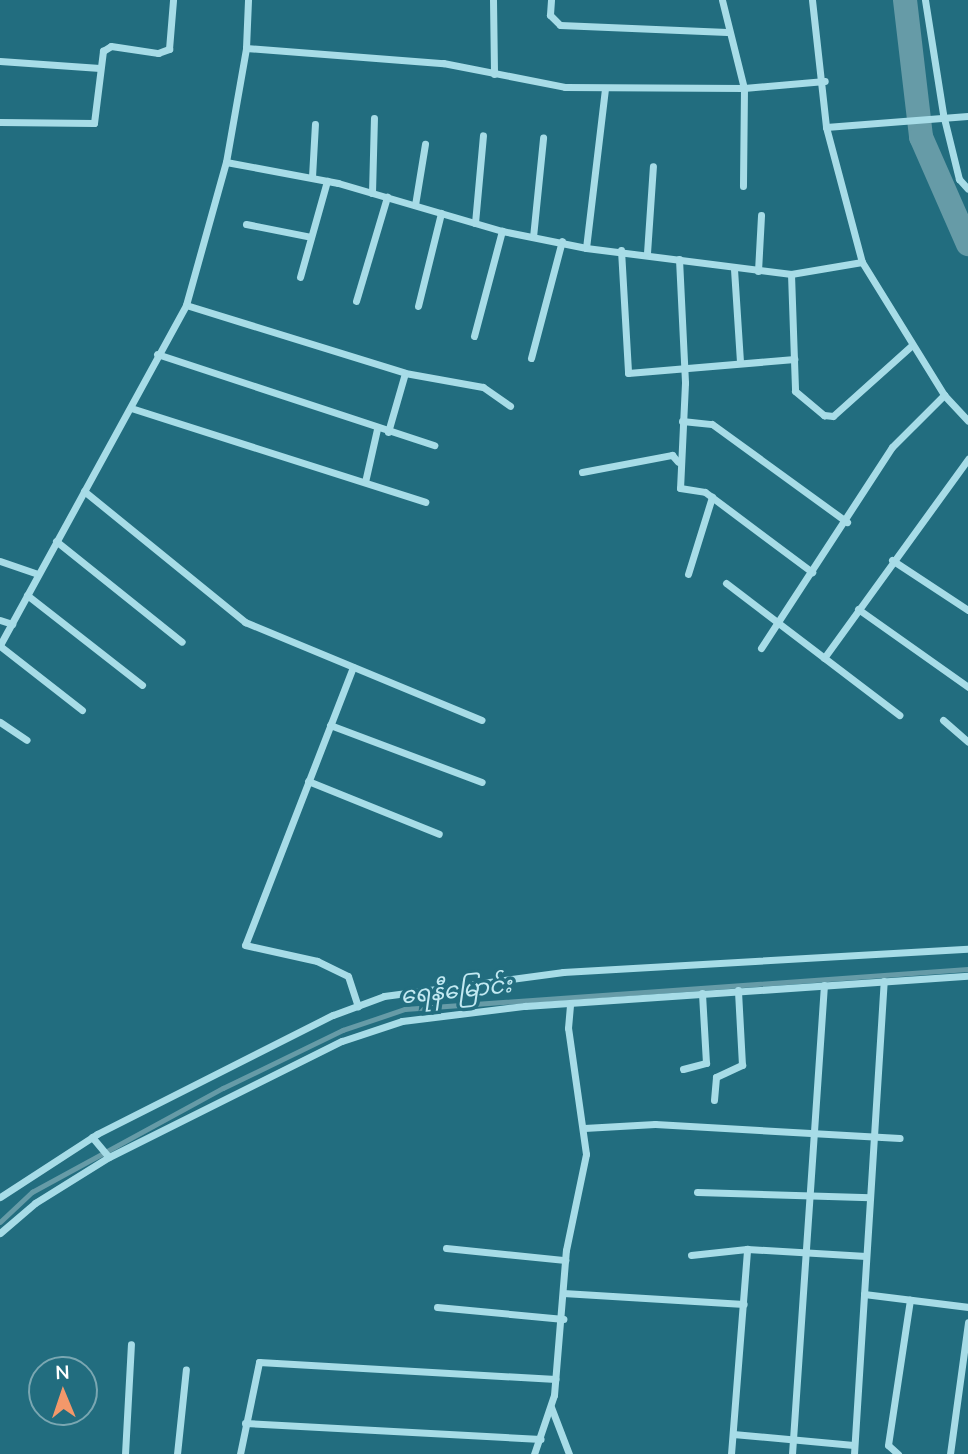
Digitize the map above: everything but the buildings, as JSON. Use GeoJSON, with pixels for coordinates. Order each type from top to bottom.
{"type":"FeatureCollection","features":[{"type":"Feature","properties":{"kind":"street"},"geometry":{"type":"LineString","coordinates":[[0,122],[94,123],[100,68],[111,46],[158,53],[169,49],[173,0]]}},
{"type":"Feature","properties":{"kind":"street"},"geometry":{"type":"LineString","coordinates":[[82,710],[0,645],[131,408],[157,354],[187,305],[226,162],[246,48],[248,0]]}},
{"type":"Feature","properties":{"kind":"street"},"geometry":{"type":"LineString","coordinates":[[493,0],[494,74]]}},
{"type":"Feature","properties":{"kind":"street"},"geometry":{"type":"LineString","coordinates":[[551,0],[550,15],[560,25],[727,32]]}},
{"type":"Feature","properties":{"kind":"street"},"geometry":{"type":"LineString","coordinates":[[722,0],[727,32],[744,88],[743,186]]}},
{"type":"Feature","properties":{"kind":"street"},"geometry":{"type":"LineString","coordinates":[[812,0],[825,81],[826,127],[862,262],[911,346],[944,395],[968,421]]}},
{"type":"Feature","properties":{"kind":"street"},"geometry":{"type":"LineString","coordinates":[[925,0],[943,114],[959,179],[968,189]]}},
{"type":"Feature","properties":{"kind":"street"},"geometry":{"type":"LineString","coordinates":[[246,48],[374,55],[605,88],[744,88],[825,81]]}},
{"type":"Feature","properties":{"kind":"street"},"geometry":{"type":"LineString","coordinates":[[0,61],[100,68]]}},
{"type":"Feature","properties":{"kind":"street"},"geometry":{"type":"LineString","coordinates":[[586,248],[605,88]]}},
{"type":"Feature","properties":{"kind":"street"},"geometry":{"type":"LineString","coordinates":[[826,127],[943,114],[968,116]]}},
{"type":"Feature","properties":{"kind":"street"},"geometry":{"type":"LineString","coordinates":[[372,193],[374,118]]}},
{"type":"Feature","properties":{"kind":"street"},"geometry":{"type":"LineString","coordinates":[[313,177],[315,124]]}},
{"type":"Feature","properties":{"kind":"street"},"geometry":{"type":"LineString","coordinates":[[475,223],[483,135]]}},
{"type":"Feature","properties":{"kind":"street"},"geometry":{"type":"LineString","coordinates":[[533,237],[542,138]]}},
{"type":"Feature","properties":{"kind":"street"},"geometry":{"type":"LineString","coordinates":[[415,205],[425,144]]}},
{"type":"Feature","properties":{"kind":"street"},"geometry":{"type":"LineString","coordinates":[[226,162],[313,177],[502,231],[586,248],[647,253],[734,269],[791,274],[862,262]]}},
{"type":"Feature","properties":{"kind":"street"},"geometry":{"type":"LineString","coordinates":[[647,253],[653,166]]}},
{"type":"Feature","properties":{"kind":"street"},"geometry":{"type":"LineString","coordinates":[[300,277],[327,181]]}},
{"type":"Feature","properties":{"kind":"street"},"geometry":{"type":"LineString","coordinates":[[356,301],[387,197]]}},
{"type":"Feature","properties":{"kind":"street"},"geometry":{"type":"LineString","coordinates":[[418,306],[441,213]]}},
{"type":"Feature","properties":{"kind":"street"},"geometry":{"type":"LineString","coordinates":[[758,271],[761,215]]}},
{"type":"Feature","properties":{"kind":"street"},"geometry":{"type":"LineString","coordinates":[[246,223],[312,237]]}},
{"type":"Feature","properties":{"kind":"street"},"geometry":{"type":"LineString","coordinates":[[474,336],[502,231]]}},
{"type":"Feature","properties":{"kind":"street"},"geometry":{"type":"LineString","coordinates":[[531,358],[562,242]]}},
{"type":"Feature","properties":{"kind":"street"},"geometry":{"type":"LineString","coordinates":[[621,250],[628,373],[794,359]]}},
{"type":"Feature","properties":{"kind":"street"},"geometry":{"type":"LineString","coordinates":[[678,259],[685,367],[678,462],[680,488],[712,497],[812,572]]}},
{"type":"Feature","properties":{"kind":"street"},"geometry":{"type":"LineString","coordinates":[[734,269],[740,363]]}},
{"type":"Feature","properties":{"kind":"street"},"geometry":{"type":"LineString","coordinates":[[791,274],[796,394],[828,417],[911,346]]}},
{"type":"Feature","properties":{"kind":"street"},"geometry":{"type":"LineString","coordinates":[[187,305],[405,373],[483,387],[510,406]]}},
{"type":"Feature","properties":{"kind":"street"},"geometry":{"type":"LineString","coordinates":[[157,354],[377,429],[434,445]]}},
{"type":"Feature","properties":{"kind":"street"},"geometry":{"type":"LineString","coordinates":[[388,432],[405,373]]}},
{"type":"Feature","properties":{"kind":"street"},"geometry":{"type":"LineString","coordinates":[[761,648],[847,522],[892,447],[944,395]]}},
{"type":"Feature","properties":{"kind":"street"},"geometry":{"type":"LineString","coordinates":[[131,408],[425,502]]}},
{"type":"Feature","properties":{"kind":"street"},"geometry":{"type":"LineString","coordinates":[[682,421],[712,424],[847,522]]}},
{"type":"Feature","properties":{"kind":"street"},"geometry":{"type":"LineString","coordinates":[[365,482],[377,429]]}},
{"type":"Feature","properties":{"kind":"street"},"geometry":{"type":"LineString","coordinates":[[582,472],[672,455],[678,462]]}},
{"type":"Feature","properties":{"kind":"street"},"geometry":{"type":"LineString","coordinates":[[824,658],[892,559],[968,458]]}},
{"type":"Feature","properties":{"kind":"street"},"geometry":{"type":"LineString","coordinates":[[84,491],[245,622],[482,720]]}},
{"type":"Feature","properties":{"kind":"street"},"geometry":{"type":"LineString","coordinates":[[688,574],[712,497]]}},
{"type":"Feature","properties":{"kind":"street"},"geometry":{"type":"LineString","coordinates":[[56,541],[182,642]]}},
{"type":"Feature","properties":{"kind":"street"},"geometry":{"type":"LineString","coordinates":[[892,559],[968,610]]}},
{"type":"Feature","properties":{"kind":"street"},"geometry":{"type":"LineString","coordinates":[[0,561],[38,574]]}},
{"type":"Feature","properties":{"kind":"street"},"geometry":{"type":"LineString","coordinates":[[726,583],[898,715]]}},
{"type":"Feature","properties":{"kind":"street"},"geometry":{"type":"LineString","coordinates":[[27,595],[142,685]]}},
{"type":"Feature","properties":{"kind":"street"},"geometry":{"type":"LineString","coordinates":[[858,609],[968,687]]}},
{"type":"Feature","properties":{"kind":"street"},"geometry":{"type":"LineString","coordinates":[[0,620],[12,624]]}},
{"type":"Feature","properties":{"kind":"street"},"geometry":{"type":"LineString","coordinates":[[353,667],[246,946],[317,961],[348,976],[358,1006]]}},
{"type":"Feature","properties":{"kind":"street"},"geometry":{"type":"LineString","coordinates":[[943,720],[968,742]]}},
{"type":"Feature","properties":{"kind":"street"},"geometry":{"type":"LineString","coordinates":[[0,722],[27,740]]}},
{"type":"Feature","properties":{"kind":"street"},"geometry":{"type":"LineString","coordinates":[[330,725],[482,782]]}},
{"type":"Feature","properties":{"kind":"street"},"geometry":{"type":"LineString","coordinates":[[308,781],[439,834]]}},
{"type":"Feature","properties":{"kind":"street"},"geometry":{"type":"LineString","coordinates":[[0,1197],[93,1139],[358,1006],[424,987],[485,979],[968,949]]}},
{"type":"Feature","properties":{"kind":"street"},"geometry":{"type":"LineString","coordinates":[[0,1233],[35,1203],[108,1156],[342,1041],[402,1021],[738,990],[968,976]]}},
{"type":"Feature","properties":{"kind":"street"},"geometry":{"type":"LineString","coordinates":[[733,1434],[793,1439],[854,1450],[884,981]]}},
{"type":"Feature","properties":{"kind":"street"},"geometry":{"type":"LineString","coordinates":[[792,1454],[824,985]]}},
{"type":"Feature","properties":{"kind":"street"},"geometry":{"type":"LineString","coordinates":[[714,1100],[716,1077],[742,1065],[738,990]]}},
{"type":"Feature","properties":{"kind":"street"},"geometry":{"type":"LineString","coordinates":[[683,1069],[706,1063],[702,993]]}},
{"type":"Feature","properties":{"kind":"street"},"geometry":{"type":"LineString","coordinates":[[534,1454],[551,1407],[563,1319],[565,1260],[582,1190],[584,1128],[570,1050],[570,1004]]}},
{"type":"Feature","properties":{"kind":"street"},"geometry":{"type":"LineString","coordinates":[[584,1128],[655,1124],[900,1138]]}},
{"type":"Feature","properties":{"kind":"street"},"geometry":{"type":"LineString","coordinates":[[93,1139],[108,1156]]}},
{"type":"Feature","properties":{"kind":"street"},"geometry":{"type":"LineString","coordinates":[[697,1192],[870,1197]]}},
{"type":"Feature","properties":{"kind":"street"},"geometry":{"type":"LineString","coordinates":[[446,1248],[565,1260]]}},
{"type":"Feature","properties":{"kind":"street"},"geometry":{"type":"LineString","coordinates":[[691,1255],[747,1249],[805,1255],[866,1256]]}},
{"type":"Feature","properties":{"kind":"street"},"geometry":{"type":"LineString","coordinates":[[731,1454],[747,1249]]}},
{"type":"Feature","properties":{"kind":"street"},"geometry":{"type":"LineString","coordinates":[[563,1293],[744,1304]]}},
{"type":"Feature","properties":{"kind":"street"},"geometry":{"type":"LineString","coordinates":[[864,1294],[968,1307]]}},
{"type":"Feature","properties":{"kind":"street"},"geometry":{"type":"LineString","coordinates":[[898,1454],[888,1445],[910,1300]]}},
{"type":"Feature","properties":{"kind":"street"},"geometry":{"type":"LineString","coordinates":[[437,1307],[563,1319]]}},
{"type":"Feature","properties":{"kind":"street"},"geometry":{"type":"LineString","coordinates":[[950,1454],[968,1322]]}},
{"type":"Feature","properties":{"kind":"street"},"geometry":{"type":"LineString","coordinates":[[125,1454],[131,1344]]}},
{"type":"Feature","properties":{"kind":"street"},"geometry":{"type":"LineString","coordinates":[[240,1454],[259,1362],[556,1379]]}},
{"type":"Feature","properties":{"kind":"street"},"geometry":{"type":"LineString","coordinates":[[177,1454],[186,1369]]}},
{"type":"Feature","properties":{"kind":"street"},"geometry":{"type":"LineString","coordinates":[[551,1407],[569,1454]]}},
{"type":"Feature","properties":{"kind":"street"},"geometry":{"type":"LineString","coordinates":[[245,1423],[541,1439]]}},
{"type":"Feature","properties":{"kind":"waterway"},"geometry":{"type":"LineString","coordinates":[[905,0],[921,137],[968,244]]}},
{"type":"Feature","properties":{"kind":"waterway","name":"ရေနီမြောင်း"},"geometry":{"type":"LineString","coordinates":[[0,1222],[32,1192],[223,1088],[343,1030],[405,1009],[968,969]]}}]}
